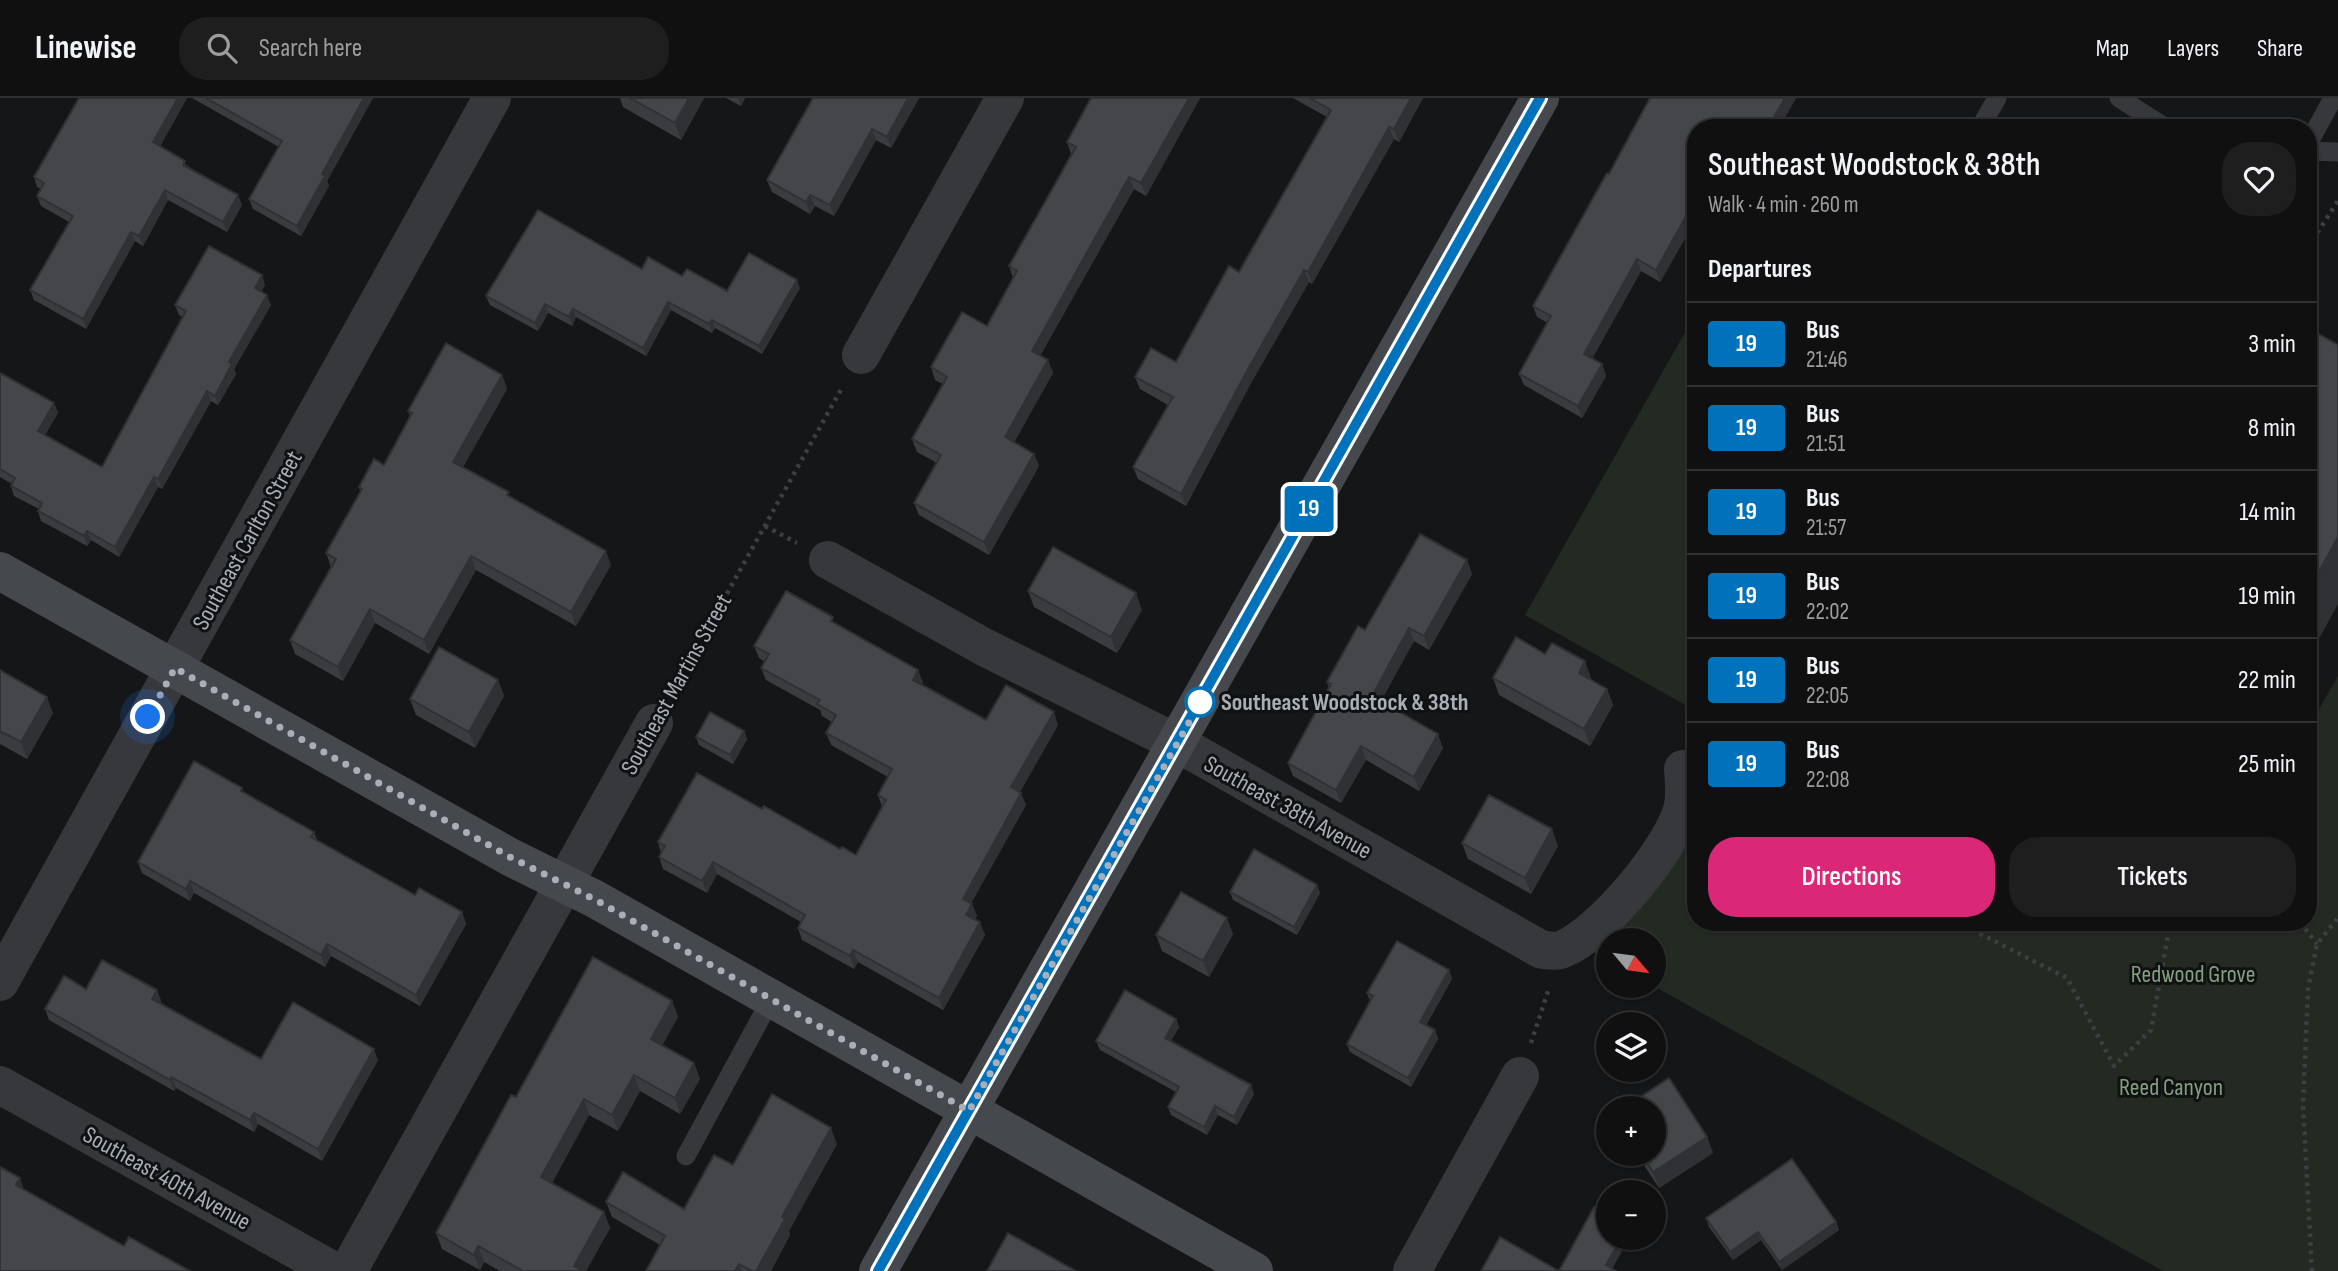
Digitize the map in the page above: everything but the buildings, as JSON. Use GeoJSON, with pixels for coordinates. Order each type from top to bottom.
{"type":"FeatureCollection","features":[{"type":"Feature","properties":{"kind":"main road"},"geometry":{"type":"LineString","coordinates":[[878,1271],[1541,98]]}},
{"type":"Feature","properties":{"kind":"main road"},"geometry":{"type":"LineString","coordinates":[[0,571],[1254,1271]]}},
{"type":"Feature","properties":{"kind":"street","name":"Southeast Carlton Street"},"geometry":{"type":"LineString","coordinates":[[0,982],[492,98]]}},
{"type":"Feature","properties":{"kind":"street"},"geometry":{"type":"LineString","coordinates":[[861,355],[1005,98]]}},
{"type":"Feature","properties":{"kind":"street","name":"Southeast 38th Avenue"},"geometry":{"type":"LineString","coordinates":[[828,560],[984,647],[1177,743],[1542,950],[1562,950]]}},
{"type":"Feature","properties":{"kind":"street","name":"Southeast Martins Street"},"geometry":{"type":"LineString","coordinates":[[348,1271],[654,723]]}},
{"type":"Feature","properties":{"kind":"street"},"geometry":{"type":"LineString","coordinates":[[1562,950],[1597,927],[1634,889],[1664,845],[1683,808],[1683,769]]}},
{"type":"Feature","properties":{"kind":"street"},"geometry":{"type":"LineString","coordinates":[[1412,1271],[1520,1076]]}},
{"type":"Feature","properties":{"kind":"street","name":"Southeast 40th Avenue"},"geometry":{"type":"LineString","coordinates":[[0,1085],[334,1271]]}},
{"type":"Feature","properties":{"kind":"lane"},"geometry":{"type":"LineString","coordinates":[[1985,119],[1997,98]]}},
{"type":"Feature","properties":{"kind":"lane"},"geometry":{"type":"LineString","coordinates":[[2119,98],[2152,119]]}},
{"type":"Feature","properties":{"kind":"lane"},"geometry":{"type":"LineString","coordinates":[[2317,127],[2333,98]]}},
{"type":"Feature","properties":{"kind":"lane"},"geometry":{"type":"LineString","coordinates":[[2317,151],[2338,152]]}},
{"type":"Feature","properties":{"kind":"lane"},"geometry":{"type":"LineString","coordinates":[[686,1156],[771,999]]}},
{"type":"Feature","properties":{"kind":"path"},"geometry":{"type":"LineString","coordinates":[[2317,233],[2338,201]]}},
{"type":"Feature","properties":{"kind":"path","name":"Southeast Martins Street"},"geometry":{"type":"LineString","coordinates":[[654,723],[861,355]]}},
{"type":"Feature","properties":{"kind":"path"},"geometry":{"type":"LineString","coordinates":[[2312,1271],[2303,1105],[2308,988],[2317,944],[2338,918]]}},
{"type":"Feature","properties":{"kind":"path"},"geometry":{"type":"LineString","coordinates":[[1975,931],[2067,978],[2114,1066],[2151,1030],[2169,931]]}},
{"type":"Feature","properties":{"kind":"path"},"geometry":{"type":"LineString","coordinates":[[2307,931],[2317,944]]}},
{"type":"Feature","properties":{"kind":"path"},"geometry":{"type":"LineString","coordinates":[[1520,1076],[1562,950]]}},
{"type":"Feature","properties":{"kind":"green space"},"geometry":{"type":"Polygon","coordinates":[[[1687,329],[1687,706],[1525,615],[1687,329]]]}},
{"type":"Feature","properties":{"kind":"green space","name":"Reed Canyon"},"geometry":{"type":"Polygon","coordinates":[[[2338,676],[2338,1271],[2163,1271],[1666,993],[1666,928],[1608,928],[1666,859],[1687,844],[1687,931],[2317,931],[2317,712],[2338,676]]]}},
{"type":"Feature","properties":{"kind":"green space","name":"Reed Canyon"},"geometry":{"type":"Polygon","coordinates":[[[1596,943],[1596,954],[1590,950],[1596,943]]]}},
{"type":"Feature","properties":{"kind":"bus line","name":"19"},"geometry":{"type":"LineString","coordinates":[[878,1271],[1540,98]]}},
{"type":"Feature","properties":{"kind":"place","name":"Southeast Woodstock & 38th"},"geometry":{"type":"Point","coordinates":[1200,702]}},
{"type":"Feature","properties":{"kind":"route"},"geometry":{"type":"LineString","coordinates":[[148,717],[175,668],[510,857],[594,899],[969,1111],[1204,696],[1200,702]]}},
{"type":"Feature","properties":{"kind":"park label","name":"Redwood Grove"},"geometry":{"type":"Point","coordinates":[2193,974]}}]}
